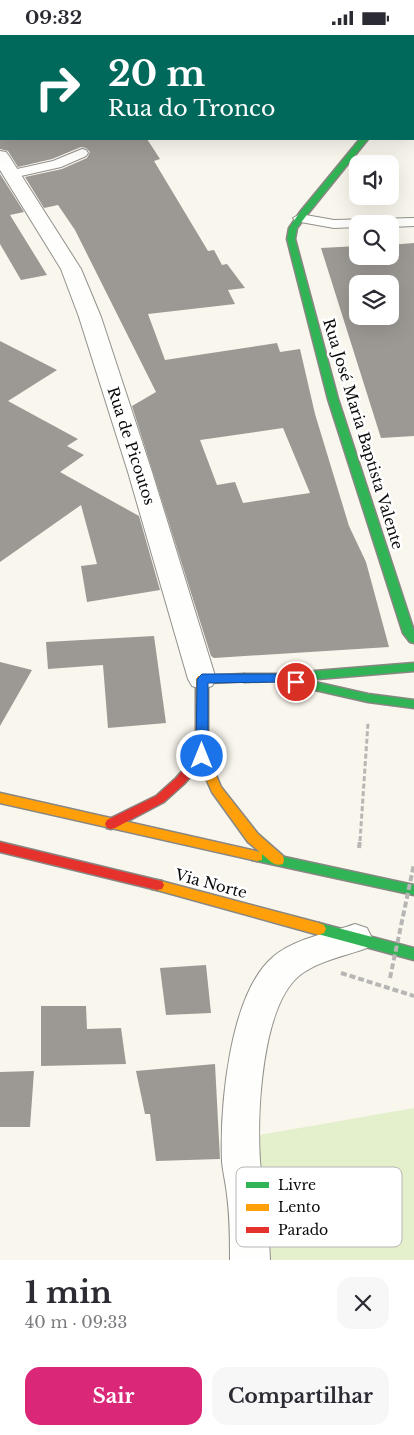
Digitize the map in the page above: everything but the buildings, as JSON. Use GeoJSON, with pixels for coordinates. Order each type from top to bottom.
{"type":"FeatureCollection","features":[{"type":"Feature","properties":{"kind":"main road","name":"Rua José Maria Baptista Valente"},"geometry":{"type":"LineString","coordinates":[[363,140],[300,218],[293,228],[291,239],[333,399],[409,633],[414,639]]}},
{"type":"Feature","properties":{"kind":"main road"},"geometry":{"type":"LineString","coordinates":[[202,679],[278,678],[414,667]]}},
{"type":"Feature","properties":{"kind":"main road"},"geometry":{"type":"LineString","coordinates":[[278,678],[368,698],[414,704]]}},
{"type":"Feature","properties":{"kind":"main road","name":"Rua de Picoutos"},"geometry":{"type":"LineString","coordinates":[[202,679],[202,756],[216,789],[253,838],[278,860]]}},
{"type":"Feature","properties":{"kind":"main road"},"geometry":{"type":"LineString","coordinates":[[111,824],[160,799],[180,781],[202,756]]}},
{"type":"Feature","properties":{"kind":"main road"},"geometry":{"type":"LineString","coordinates":[[0,798],[414,890]]}},
{"type":"Feature","properties":{"kind":"main road","name":"Via Norte"},"geometry":{"type":"LineString","coordinates":[[0,847],[118,875],[333,946],[414,954]]}},
{"type":"Feature","properties":{"kind":"street","name":"Rua de Picoutos"},"geometry":{"type":"LineString","coordinates":[[6,165],[71,269],[90,317],[140,472],[202,679]]}},
{"type":"Feature","properties":{"kind":"street"},"geometry":{"type":"LineString","coordinates":[[242,1167],[242,1097],[255,1024],[271,983],[280,971],[292,962],[333,946]]}},
{"type":"Feature","properties":{"kind":"street"},"geometry":{"type":"LineString","coordinates":[[249,1247],[250,1260]]}},
{"type":"Feature","properties":{"kind":"lane"},"geometry":{"type":"LineString","coordinates":[[6,165],[57,164],[82,153]]}},
{"type":"Feature","properties":{"kind":"lane"},"geometry":{"type":"LineString","coordinates":[[300,218],[334,224],[414,222]]}},
{"type":"Feature","properties":{"kind":"path"},"geometry":{"type":"LineString","coordinates":[[358,848],[368,714]]}},
{"type":"Feature","properties":{"kind":"path"},"geometry":{"type":"LineString","coordinates":[[390,978],[414,863]]}},
{"type":"Feature","properties":{"kind":"path"},"geometry":{"type":"LineString","coordinates":[[333,946],[335,971],[414,996]]}},
{"type":"Feature","properties":{"kind":"green space"},"geometry":{"type":"Polygon","coordinates":[[[414,1108],[414,1260],[267,1260],[266,1247],[402,1247],[402,1167],[257,1167],[254,1136],[414,1108]]]}},
{"type":"Feature","properties":{"kind":"traffic: fast"},"geometry":{"type":"LineString","coordinates":[[363,140],[303,214],[293,228],[291,239],[333,399],[409,633],[414,639]]}},
{"type":"Feature","properties":{"kind":"traffic: fast"},"geometry":{"type":"LineString","coordinates":[[244,678],[278,678],[414,667]]}},
{"type":"Feature","properties":{"kind":"traffic: fast"},"geometry":{"type":"LineString","coordinates":[[306,684],[368,698],[414,704]]}},
{"type":"Feature","properties":{"kind":"traffic: fast"},"geometry":{"type":"LineString","coordinates":[[257,856],[414,890]]}},
{"type":"Feature","properties":{"kind":"traffic: fast"},"geometry":{"type":"LineString","coordinates":[[319,929],[414,954]]}},
{"type":"Feature","properties":{"kind":"traffic: slow"},"geometry":{"type":"LineString","coordinates":[[244,678],[202,679],[202,756],[216,789],[253,838],[278,860]]}},
{"type":"Feature","properties":{"kind":"traffic: slow"},"geometry":{"type":"LineString","coordinates":[[0,798],[257,856]]}},
{"type":"Feature","properties":{"kind":"traffic: slow"},"geometry":{"type":"LineString","coordinates":[[157,885],[319,929]]}},
{"type":"Feature","properties":{"kind":"traffic: jam"},"geometry":{"type":"LineString","coordinates":[[111,824],[160,799],[180,781],[202,756]]}},
{"type":"Feature","properties":{"kind":"traffic: jam"},"geometry":{"type":"LineString","coordinates":[[0,847],[157,885]]}},
{"type":"Feature","properties":{"kind":"route"},"geometry":{"type":"LineString","coordinates":[[202,756],[202,679],[278,678],[296,682]]}}]}
